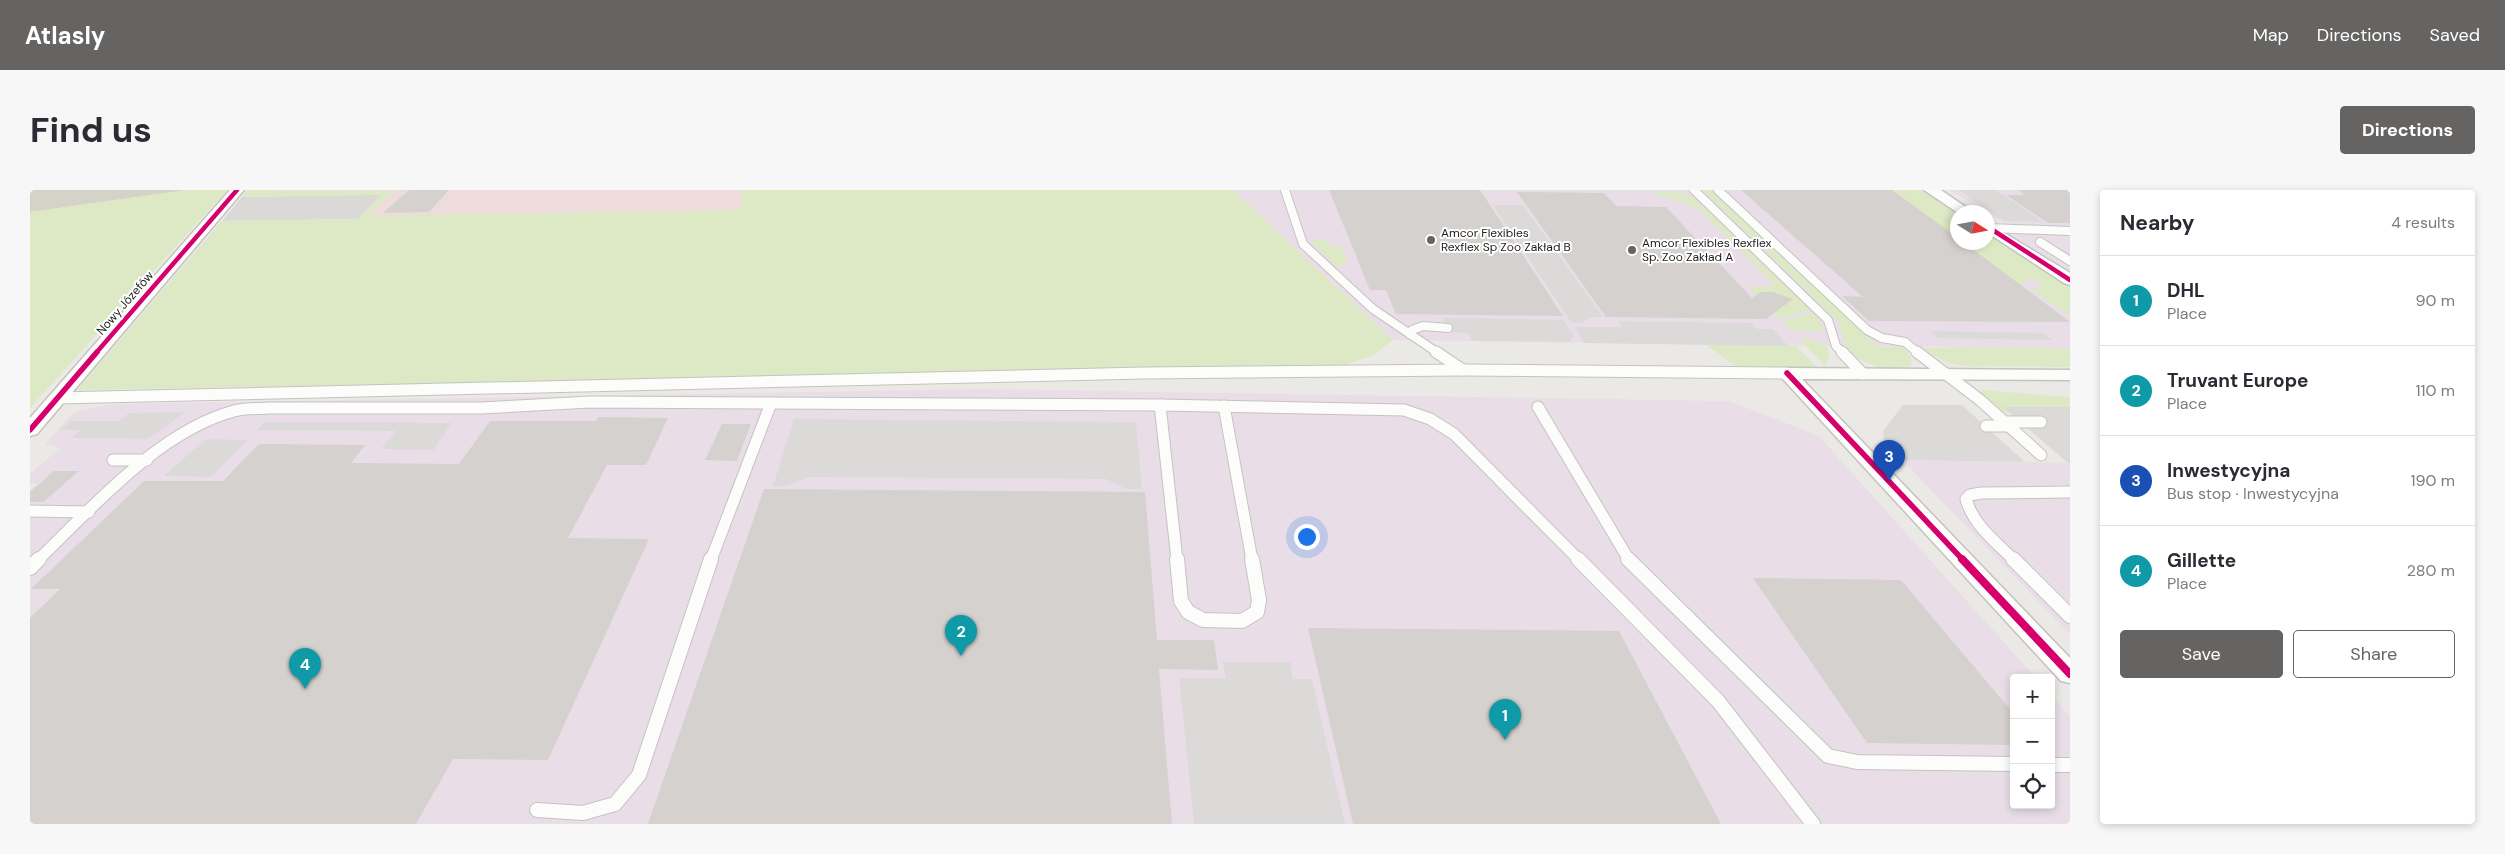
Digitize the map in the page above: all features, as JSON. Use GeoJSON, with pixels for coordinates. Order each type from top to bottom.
{"type":"FeatureCollection","features":[{"type":"Feature","properties":{"kind":"street","name":"Nowy Józefów"},"geometry":{"type":"LineString","coordinates":[[30,430],[237,190]]}},
{"type":"Feature","properties":{"kind":"street"},"geometry":{"type":"LineString","coordinates":[[1931,190],[1955,205]]}},
{"type":"Feature","properties":{"kind":"street"},"geometry":{"type":"LineString","coordinates":[[1995,232],[2070,280]]}},
{"type":"Feature","properties":{"kind":"street"},"geometry":{"type":"LineString","coordinates":[[1786,373],[2070,375]]}},
{"type":"Feature","properties":{"kind":"street"},"geometry":{"type":"LineString","coordinates":[[1786,373],[2070,674]]}},
{"type":"Feature","properties":{"kind":"lane"},"geometry":{"type":"LineString","coordinates":[[1285,190],[1303,244],[1374,309],[1463,370]]}},
{"type":"Feature","properties":{"kind":"lane"},"geometry":{"type":"LineString","coordinates":[[1694,190],[1828,320],[1836,346],[1864,374]]}},
{"type":"Feature","properties":{"kind":"lane"},"geometry":{"type":"LineString","coordinates":[[1718,190],[1867,330],[1882,338],[1905,342],[1943,374],[1980,400],[2041,456]]}},
{"type":"Feature","properties":{"kind":"lane"},"geometry":{"type":"LineString","coordinates":[[1995,227],[2070,231]]}},
{"type":"Feature","properties":{"kind":"lane"},"geometry":{"type":"LineString","coordinates":[[2040,242],[2070,261]]}},
{"type":"Feature","properties":{"kind":"lane"},"geometry":{"type":"LineString","coordinates":[[1411,335],[1412,330],[1417,326],[1448,328]]}},
{"type":"Feature","properties":{"kind":"lane"},"geometry":{"type":"LineString","coordinates":[[57,398],[1144,373],[1463,370],[1786,373]]}},
{"type":"Feature","properties":{"kind":"lane"},"geometry":{"type":"LineString","coordinates":[[30,568],[147,460],[184,433],[213,418],[234,411],[278,408],[481,408],[590,402],[1386,408],[1424,415],[1442,424],[1718,701],[1813,824]]}},
{"type":"Feature","properties":{"kind":"lane"},"geometry":{"type":"LineString","coordinates":[[537,810],[583,813],[615,804],[639,776],[706,572],[771,403]]}},
{"type":"Feature","properties":{"kind":"lane"},"geometry":{"type":"LineString","coordinates":[[1160,405],[1181,601],[1188,612],[1203,620],[1242,621],[1256,612],[1259,600],[1224,406]]}},
{"type":"Feature","properties":{"kind":"lane"},"geometry":{"type":"LineString","coordinates":[[1538,407],[1625,556],[1828,756],[1857,762],[2010,764]]}},
{"type":"Feature","properties":{"kind":"lane"},"geometry":{"type":"LineString","coordinates":[[1986,426],[2041,422]]}},
{"type":"Feature","properties":{"kind":"lane"},"geometry":{"type":"LineString","coordinates":[[112,460],[147,460]]}},
{"type":"Feature","properties":{"kind":"lane"},"geometry":{"type":"LineString","coordinates":[[2070,492],[1981,493],[1970,495],[1966,499],[1970,513],[1977,523],[2070,616]]}},
{"type":"Feature","properties":{"kind":"lane"},"geometry":{"type":"LineString","coordinates":[[30,511],[89,512]]}},
{"type":"Feature","properties":{"kind":"lane"},"geometry":{"type":"LineString","coordinates":[[2055,764],[2070,765]]}},
{"type":"Feature","properties":{"kind":"shaded area"},"geometry":{"type":"Polygon","coordinates":[[[30,190],[187,190],[30,212],[30,190]]]}},
{"type":"Feature","properties":{"kind":"shaded area"},"geometry":{"type":"Polygon","coordinates":[[[253,190],[834,190],[833,211],[358,219],[382,194],[247,197],[253,190]]]}},
{"type":"Feature","properties":{"kind":"shaded area"},"geometry":{"type":"Polygon","coordinates":[[[1233,190],[1911,190],[1950,233],[1950,250],[1995,250],[1995,246],[2070,291],[2070,349],[1393,340],[1233,190]]]}},
{"type":"Feature","properties":{"kind":"shaded area"},"geometry":{"type":"Polygon","coordinates":[[[1949,190],[2070,190],[2070,271],[2012,235],[2018,234],[1995,217],[1995,205],[1976,205],[1949,190]]]}},
{"type":"Feature","properties":{"kind":"shaded area"},"geometry":{"type":"Polygon","coordinates":[[[1959,190],[1996,190],[2043,222],[2003,221],[1995,215],[1995,205],[1980,205],[1959,190]]]}},
{"type":"Feature","properties":{"kind":"shaded area"},"geometry":{"type":"Polygon","coordinates":[[[383,194],[358,219],[222,221],[242,197],[383,194]]]}},
{"type":"Feature","properties":{"kind":"shaded area"},"geometry":{"type":"Polygon","coordinates":[[[1493,205],[1523,205],[1603,317],[1592,317],[1580,323],[1571,322],[1493,205]]]}},
{"type":"Feature","properties":{"kind":"shaded area"},"geometry":{"type":"Polygon","coordinates":[[[1442,318],[1563,320],[1574,336],[1569,342],[1472,341],[1468,333],[1450,332],[1442,318]]]}},
{"type":"Feature","properties":{"kind":"shaded area"},"geometry":{"type":"Polygon","coordinates":[[[1618,321],[1751,323],[1757,329],[1773,329],[1788,346],[1584,343],[1575,327],[1622,327],[1618,321]]]}},
{"type":"Feature","properties":{"kind":"shaded area"},"geometry":{"type":"Polygon","coordinates":[[[1930,331],[2043,333],[2052,340],[1938,338],[1930,331]]]}},
{"type":"Feature","properties":{"kind":"shaded area"},"geometry":{"type":"Polygon","coordinates":[[[982,389],[1729,401],[1819,436],[2032,674],[2010,674],[2010,809],[2055,809],[2055,699],[2070,716],[2070,824],[30,824],[30,490],[38,484],[30,483],[30,474],[60,448],[45,444],[74,412],[111,404],[982,389]]]}},
{"type":"Feature","properties":{"kind":"shaded area"},"geometry":{"type":"Polygon","coordinates":[[[1903,405],[1962,405],[2025,462],[1902,460],[1884,440],[1883,431],[1903,405]]]}},
{"type":"Feature","properties":{"kind":"shaded area"},"geometry":{"type":"Polygon","coordinates":[[[2003,407],[2070,407],[2070,463],[2068,463],[2003,407]]]}},
{"type":"Feature","properties":{"kind":"shaded area"},"geometry":{"type":"Polygon","coordinates":[[[185,412],[148,439],[72,438],[80,430],[60,430],[71,421],[119,421],[129,413],[185,412]]]}},
{"type":"Feature","properties":{"kind":"shaded area"},"geometry":{"type":"Polygon","coordinates":[[[794,419],[1136,422],[1142,489],[1126,489],[1106,479],[809,477],[787,486],[773,486],[794,419]]]}},
{"type":"Feature","properties":{"kind":"shaded area"},"geometry":{"type":"Polygon","coordinates":[[[265,422],[452,423],[433,450],[381,449],[396,431],[257,430],[265,422]]]}},
{"type":"Feature","properties":{"kind":"shaded area"},"geometry":{"type":"Polygon","coordinates":[[[206,439],[248,440],[211,477],[164,476],[206,439]]]}},
{"type":"Feature","properties":{"kind":"shaded area"},"geometry":{"type":"Polygon","coordinates":[[[1902,460],[2070,463],[2070,634],[1902,460]]]}},
{"type":"Feature","properties":{"kind":"shaded area"},"geometry":{"type":"Polygon","coordinates":[[[1223,662],[1290,662],[1293,679],[1312,679],[1345,824],[1194,824],[1179,678],[1226,678],[1223,662]]]}},
{"type":"Feature","properties":{"kind":"green space"},"geometry":{"type":"Polygon","coordinates":[[[187,190],[227,190],[30,408],[30,212],[187,190]]]}},
{"type":"Feature","properties":{"kind":"green space"},"geometry":{"type":"Polygon","coordinates":[[[248,190],[394,191],[369,216],[740,210],[744,190],[1233,190],[1393,340],[1372,356],[1335,368],[77,390],[222,221],[358,219],[382,195],[242,197],[248,190]]]}},
{"type":"Feature","properties":{"kind":"green space"},"geometry":{"type":"Polygon","coordinates":[[[1703,190],[1712,190],[1878,347],[1903,347],[1911,357],[1912,365],[1904,368],[1886,369],[1858,358],[1844,343],[1837,320],[1703,190]]]}},
{"type":"Feature","properties":{"kind":"green space"},"geometry":{"type":"Polygon","coordinates":[[[1892,190],[1924,190],[1950,207],[1950,233],[1892,190]]]}},
{"type":"Feature","properties":{"kind":"green space"},"geometry":{"type":"Polygon","coordinates":[[[1654,192],[1680,193],[1694,198],[1810,309],[1780,319],[1748,287],[1776,286],[1702,212],[1686,203],[1657,195],[1654,192]]]}},
{"type":"Feature","properties":{"kind":"green space"},"geometry":{"type":"Polygon","coordinates":[[[1995,237],[2070,285],[2070,317],[2030,288],[2044,287],[2034,279],[2023,279],[2028,284],[2019,284],[1973,250],[1995,250],[1995,237]]]}},
{"type":"Feature","properties":{"kind":"green space"},"geometry":{"type":"Polygon","coordinates":[[[1309,240],[1328,240],[1331,246],[1342,247],[1348,264],[1336,266],[1309,240]]]}},
{"type":"Feature","properties":{"kind":"green space"},"geometry":{"type":"Polygon","coordinates":[[[1813,312],[1821,322],[1823,332],[1791,330],[1783,321],[1813,312]]]}},
{"type":"Feature","properties":{"kind":"green space"},"geometry":{"type":"Polygon","coordinates":[[[1798,338],[1810,339],[1826,346],[1829,356],[1827,363],[1824,365],[1798,338]]]}},
{"type":"Feature","properties":{"kind":"green space"},"geometry":{"type":"Polygon","coordinates":[[[1705,344],[1796,346],[1817,367],[1814,369],[1736,367],[1705,344]]]}},
{"type":"Feature","properties":{"kind":"green space"},"geometry":{"type":"Polygon","coordinates":[[[1923,348],[2070,348],[2070,367],[1962,366],[1944,361],[1923,348]]]}},
{"type":"Feature","properties":{"kind":"green space"},"geometry":{"type":"Polygon","coordinates":[[[1982,390],[2070,397],[2070,407],[2004,407],[2010,413],[2005,413],[1997,410],[1980,394],[1982,390]]]}},
{"type":"Feature","properties":{"kind":"building"},"geometry":{"type":"Polygon","coordinates":[[[409,190],[449,190],[429,212],[383,213],[409,190]]]}},
{"type":"Feature","properties":{"kind":"building","name":"Amcor Flexibles Rexflex Sp Zoo Zakład B"},"geometry":{"type":"Polygon","coordinates":[[[1329,190],[1480,190],[1563,316],[1396,314],[1386,290],[1370,290],[1329,190]]]}},
{"type":"Feature","properties":{"kind":"building"},"geometry":{"type":"Polygon","coordinates":[[[1741,190],[1892,190],[1950,232],[1950,250],[1974,250],[2070,322],[1869,321],[1842,296],[1863,297],[1741,190]]]}},
{"type":"Feature","properties":{"kind":"building"},"geometry":{"type":"Polygon","coordinates":[[[2018,190],[2070,190],[2070,223],[2048,223],[2006,195],[2026,195],[2018,190]]]}},
{"type":"Feature","properties":{"kind":"building","name":"Amcor Flexibles Rexflex Sp. Zoo Zakład A"},"geometry":{"type":"Polygon","coordinates":[[[1517,192],[1604,193],[1616,206],[1666,207],[1752,298],[1761,292],[1773,292],[1793,299],[1766,319],[1606,317],[1517,192]]]}},
{"type":"Feature","properties":{"kind":"building"},"geometry":{"type":"Polygon","coordinates":[[[599,417],[668,418],[646,465],[607,465],[568,538],[649,539],[548,760],[453,759],[416,824],[30,824],[30,618],[60,589],[31,589],[144,481],[223,481],[259,444],[365,445],[351,463],[459,464],[490,421],[596,421],[599,417]]]}},
{"type":"Feature","properties":{"kind":"building"},"geometry":{"type":"Polygon","coordinates":[[[722,424],[751,424],[737,461],[705,460],[722,424]]]}},
{"type":"Feature","properties":{"kind":"building"},"geometry":{"type":"Polygon","coordinates":[[[54,471],[79,471],[43,502],[30,502],[30,492],[54,471]]]}},
{"type":"Feature","properties":{"kind":"building"},"geometry":{"type":"Polygon","coordinates":[[[764,489],[1145,492],[1157,640],[1214,640],[1218,670],[1159,669],[1172,824],[648,824],[764,489]]]}},
{"type":"Feature","properties":{"kind":"building"},"geometry":{"type":"Polygon","coordinates":[[[1753,578],[1901,580],[2010,709],[2010,745],[1867,743],[1753,578]]]}},
{"type":"Feature","properties":{"kind":"building"},"geometry":{"type":"Polygon","coordinates":[[[1308,628],[1619,631],[1721,824],[1353,824],[1308,628]]]}},
{"type":"Feature","properties":{"kind":"cycle path"},"geometry":{"type":"LineString","coordinates":[[30,430],[237,190]]}},
{"type":"Feature","properties":{"kind":"cycle path"},"geometry":{"type":"LineString","coordinates":[[1995,232],[2070,280]]}},
{"type":"Feature","properties":{"kind":"cycle path"},"geometry":{"type":"LineString","coordinates":[[1787,373],[2070,674]]}},
{"type":"Feature","properties":{"kind":"place","name":"Amcor Flexibles Rexflex Sp Zoo Zakład B"},"geometry":{"type":"Point","coordinates":[1431,240]}},
{"type":"Feature","properties":{"kind":"place","name":"Amcor Flexibles Rexflex Sp. Zoo Zakład A"},"geometry":{"type":"Point","coordinates":[1632,250]}},
{"type":"Feature","properties":{"kind":"place","name":"Inwestycyjna"},"geometry":{"type":"Point","coordinates":[1889,481]}},
{"type":"Feature","properties":{"kind":"place","name":"Truvant Europe"},"geometry":{"type":"Point","coordinates":[961,656]}},
{"type":"Feature","properties":{"kind":"place","name":"Gillette"},"geometry":{"type":"Point","coordinates":[305,689]}},
{"type":"Feature","properties":{"kind":"place","name":"DHL"},"geometry":{"type":"Point","coordinates":[1505,740]}}]}
